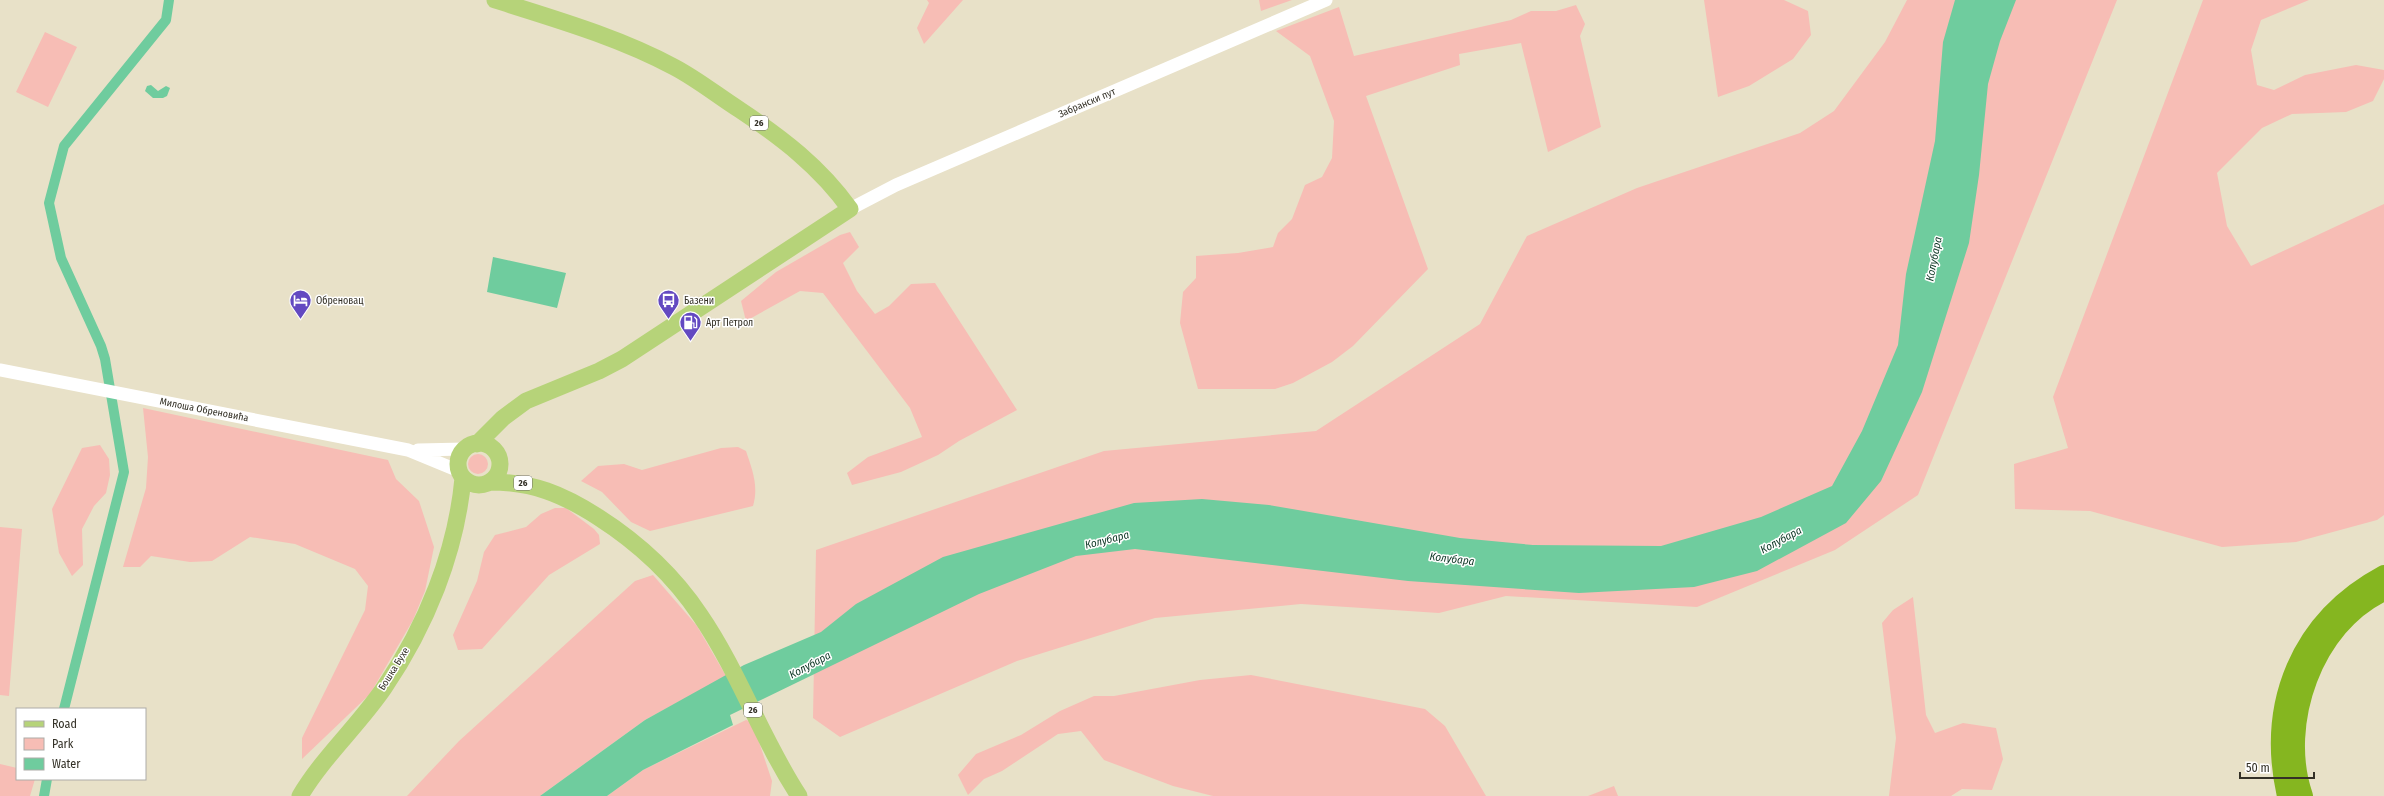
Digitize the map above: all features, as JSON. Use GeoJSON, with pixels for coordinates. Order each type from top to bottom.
{"type":"FeatureCollection","features":[{"type":"Feature","properties":{"kind":"highway"},"geometry":{"type":"LineString","coordinates":[[2287,796],[2283,775],[2281,730],[2283,710],[2295,670],[2317,631],[2329,616],[2361,589],[2384,575]]}},
{"type":"Feature","properties":{"kind":"highway"},"geometry":{"type":"LineString","coordinates":[[2303,796],[2296,762],[2295,737],[2298,711],[2305,686],[2314,663],[2326,643],[2359,607],[2384,592]]}},
{"type":"Feature","properties":{"kind":"main road","name":"26"},"geometry":{"type":"LineString","coordinates":[[495,0],[586,30],[650,55],[675,68],[779,136],[808,161],[835,188],[850,209]]}},
{"type":"Feature","properties":{"kind":"main road"},"geometry":{"type":"LineString","coordinates":[[461,474],[459,459],[503,418],[538,395],[599,371],[622,359],[850,209]]}},
{"type":"Feature","properties":{"kind":"main road"},"geometry":{"type":"LineString","coordinates":[[487,483],[499,470],[497,456],[515,410]]}},
{"type":"Feature","properties":{"kind":"main road","name":"26"},"geometry":{"type":"LineString","coordinates":[[471,447],[487,446],[516,472],[544,484],[555,493],[606,522],[649,556],[685,594],[715,639],[799,796]]}},
{"type":"Feature","properties":{"kind":"main road","name":"26"},"geometry":{"type":"LineString","coordinates":[[461,474],[470,483],[522,483],[555,493]]}},
{"type":"Feature","properties":{"kind":"main road","name":"Бошка Бухе"},"geometry":{"type":"LineString","coordinates":[[457,525],[461,474]]}},
{"type":"Feature","properties":{"kind":"main road","name":"Бошка Бухе"},"geometry":{"type":"LineString","coordinates":[[300,796],[383,688],[412,641],[438,585],[457,525],[470,500],[487,483]]}},
{"type":"Feature","properties":{"kind":"street","name":"Забрански пут"},"geometry":{"type":"LineString","coordinates":[[850,209],[896,185],[1326,0]]}},
{"type":"Feature","properties":{"kind":"street","name":"Милоша Обреновића"},"geometry":{"type":"LineString","coordinates":[[0,370],[408,450],[461,474]]}},
{"type":"Feature","properties":{"kind":"street","name":"Милоша Обреновића"},"geometry":{"type":"LineString","coordinates":[[408,450],[471,447]]}},
{"type":"Feature","properties":{"kind":"green space"},"geometry":{"type":"Polygon","coordinates":[[[927,0],[963,0],[924,44],[917,28],[929,3],[927,0]]]}},
{"type":"Feature","properties":{"kind":"green space"},"geometry":{"type":"Polygon","coordinates":[[[1259,0],[1292,0],[1261,11],[1259,0]]]}},
{"type":"Feature","properties":{"kind":"green space"},"geometry":{"type":"Polygon","coordinates":[[[1704,0],[1784,0],[1808,11],[1811,35],[1793,59],[1749,86],[1718,97],[1704,0]]]}},
{"type":"Feature","properties":{"kind":"green space"},"geometry":{"type":"Polygon","coordinates":[[[1907,0],[2117,0],[1918,495],[1835,550],[1697,607],[1506,596],[1439,613],[1301,604],[1155,618],[1017,661],[840,737],[813,718],[816,550],[1104,451],[1316,431],[1480,324],[1527,236],[1637,188],[1800,133],[1834,111],[1885,42],[1907,0]]]}},
{"type":"Feature","properties":{"kind":"green space"},"geometry":{"type":"Polygon","coordinates":[[[2203,0],[2309,0],[2261,20],[2251,50],[2257,85],[2274,90],[2305,75],[2356,65],[2384,70],[2384,79],[2373,101],[2346,112],[2292,114],[2262,128],[2217,173],[2227,226],[2251,266],[2384,204],[2384,515],[2377,520],[2296,542],[2222,547],[2090,511],[2015,509],[2014,464],[2068,448],[2053,397],[2203,0]]]}},
{"type":"Feature","properties":{"kind":"green space"},"geometry":{"type":"Polygon","coordinates":[[[1576,5],[1585,24],[1580,36],[1601,127],[1548,152],[1521,43],[1459,54],[1460,65],[1366,96],[1428,269],[1353,346],[1332,362],[1293,383],[1275,389],[1198,389],[1180,323],[1183,292],[1196,278],[1196,256],[1238,253],[1273,247],[1278,233],[1292,219],[1305,185],[1322,177],[1332,158],[1334,121],[1310,56],[1276,31],[1339,7],[1354,56],[1511,20],[1531,11],[1556,11],[1576,5]]]}},
{"type":"Feature","properties":{"kind":"green space"},"geometry":{"type":"Polygon","coordinates":[[[45,32],[77,47],[48,107],[16,92],[45,32]]]}},
{"type":"Feature","properties":{"kind":"green space"},"geometry":{"type":"Polygon","coordinates":[[[850,232],[859,247],[843,263],[857,291],[875,314],[889,306],[911,284],[935,283],[1017,410],[959,441],[938,455],[901,472],[852,485],[847,473],[868,457],[922,437],[910,408],[823,293],[800,291],[746,321],[741,301],[776,272],[840,235],[850,232]]]}},
{"type":"Feature","properties":{"kind":"green space"},"geometry":{"type":"Polygon","coordinates":[[[143,408],[388,460],[396,479],[419,501],[434,547],[425,591],[413,620],[370,694],[302,759],[302,738],[365,610],[368,586],[355,569],[295,544],[250,537],[212,561],[190,562],[151,556],[140,567],[123,567],[146,488],[148,457],[143,408]]]}},
{"type":"Feature","properties":{"kind":"green space"},"geometry":{"type":"Polygon","coordinates":[[[100,445],[109,459],[110,475],[106,493],[94,506],[82,529],[83,565],[72,576],[59,553],[52,509],[82,448],[100,445]]]}},
{"type":"Feature","properties":{"kind":"green space"},"geometry":{"type":"Polygon","coordinates":[[[738,447],[746,451],[752,471],[755,485],[755,499],[753,506],[650,531],[631,522],[602,492],[581,481],[598,466],[624,464],[642,470],[721,448],[738,447]]]}},
{"type":"Feature","properties":{"kind":"green space"},"geometry":{"type":"Polygon","coordinates":[[[474,454],[482,454],[488,460],[488,468],[482,474],[474,474],[468,468],[468,460],[474,454]]]}},
{"type":"Feature","properties":{"kind":"green space"},"geometry":{"type":"Polygon","coordinates":[[[555,508],[566,508],[594,529],[599,535],[600,544],[549,575],[482,649],[458,650],[453,635],[477,581],[484,552],[495,535],[526,527],[541,514],[555,508]]]}},
{"type":"Feature","properties":{"kind":"green space"},"geometry":{"type":"Polygon","coordinates":[[[0,527],[22,529],[9,696],[0,695],[0,527]]]}},
{"type":"Feature","properties":{"kind":"green space"},"geometry":{"type":"Polygon","coordinates":[[[653,575],[697,626],[726,676],[645,720],[540,796],[407,796],[459,741],[635,581],[653,575]]]}},
{"type":"Feature","properties":{"kind":"green space"},"geometry":{"type":"Polygon","coordinates":[[[1913,597],[1926,715],[1935,733],[1963,723],[1996,728],[2003,759],[1992,790],[1962,789],[1951,796],[1889,796],[1896,738],[1882,623],[1893,610],[1913,597]]]}},
{"type":"Feature","properties":{"kind":"green space"},"geometry":{"type":"Polygon","coordinates":[[[1251,675],[1425,709],[1445,726],[1486,796],[1213,796],[1173,786],[1104,760],[1081,731],[1058,734],[1002,771],[984,779],[968,795],[958,775],[976,754],[1021,735],[1060,711],[1094,696],[1114,696],[1200,680],[1251,675]]]}},
{"type":"Feature","properties":{"kind":"green space"},"geometry":{"type":"Polygon","coordinates":[[[746,720],[752,722],[772,781],[770,796],[607,796],[643,770],[746,720]]]}},
{"type":"Feature","properties":{"kind":"green space"},"geometry":{"type":"Polygon","coordinates":[[[0,764],[16,768],[16,780],[35,780],[30,796],[0,796],[0,764]]]}},
{"type":"Feature","properties":{"kind":"green space"},"geometry":{"type":"Polygon","coordinates":[[[1614,786],[1618,796],[1588,796],[1614,786]]]}},
{"type":"Feature","properties":{"kind":"water","name":"Колубара"},"geometry":{"type":"Polygon","coordinates":[[[1955,0],[2016,0],[2000,41],[1988,84],[1979,175],[1969,243],[1922,392],[1881,481],[1846,523],[1757,571],[1694,587],[1579,593],[1408,581],[1135,549],[1076,556],[979,594],[730,715],[733,725],[643,770],[607,796],[540,796],[645,720],[744,665],[821,632],[856,604],[943,557],[1134,503],[1202,499],[1269,505],[1460,538],[1533,545],[1661,546],[1761,517],[1832,486],[1862,431],[1898,345],[1906,274],[1935,141],[1943,42],[1955,0]]]}},
{"type":"Feature","properties":{"kind":"water"},"geometry":{"type":"Polygon","coordinates":[[[151,85],[158,91],[166,86],[170,88],[167,96],[163,98],[153,98],[145,91],[147,86],[151,85]]]}},
{"type":"Feature","properties":{"kind":"water"},"geometry":{"type":"Polygon","coordinates":[[[493,257],[566,273],[557,308],[487,292],[493,257]]]}},
{"type":"Feature","properties":{"kind":"waterway"},"geometry":{"type":"LineString","coordinates":[[64,708],[124,472],[105,359],[101,346],[61,258],[49,203],[64,146],[166,20],[169,0]]}},
{"type":"Feature","properties":{"kind":"waterway"},"geometry":{"type":"LineString","coordinates":[[44,796],[47,780]]}},
{"type":"Feature","properties":{"kind":"place","name":"Обреновац"},"geometry":{"type":"Point","coordinates":[301,320]}},
{"type":"Feature","properties":{"kind":"place","name":"Базени"},"geometry":{"type":"Point","coordinates":[669,320]}},
{"type":"Feature","properties":{"kind":"place","name":"Арт Петрол"},"geometry":{"type":"Point","coordinates":[690,342]}}]}
